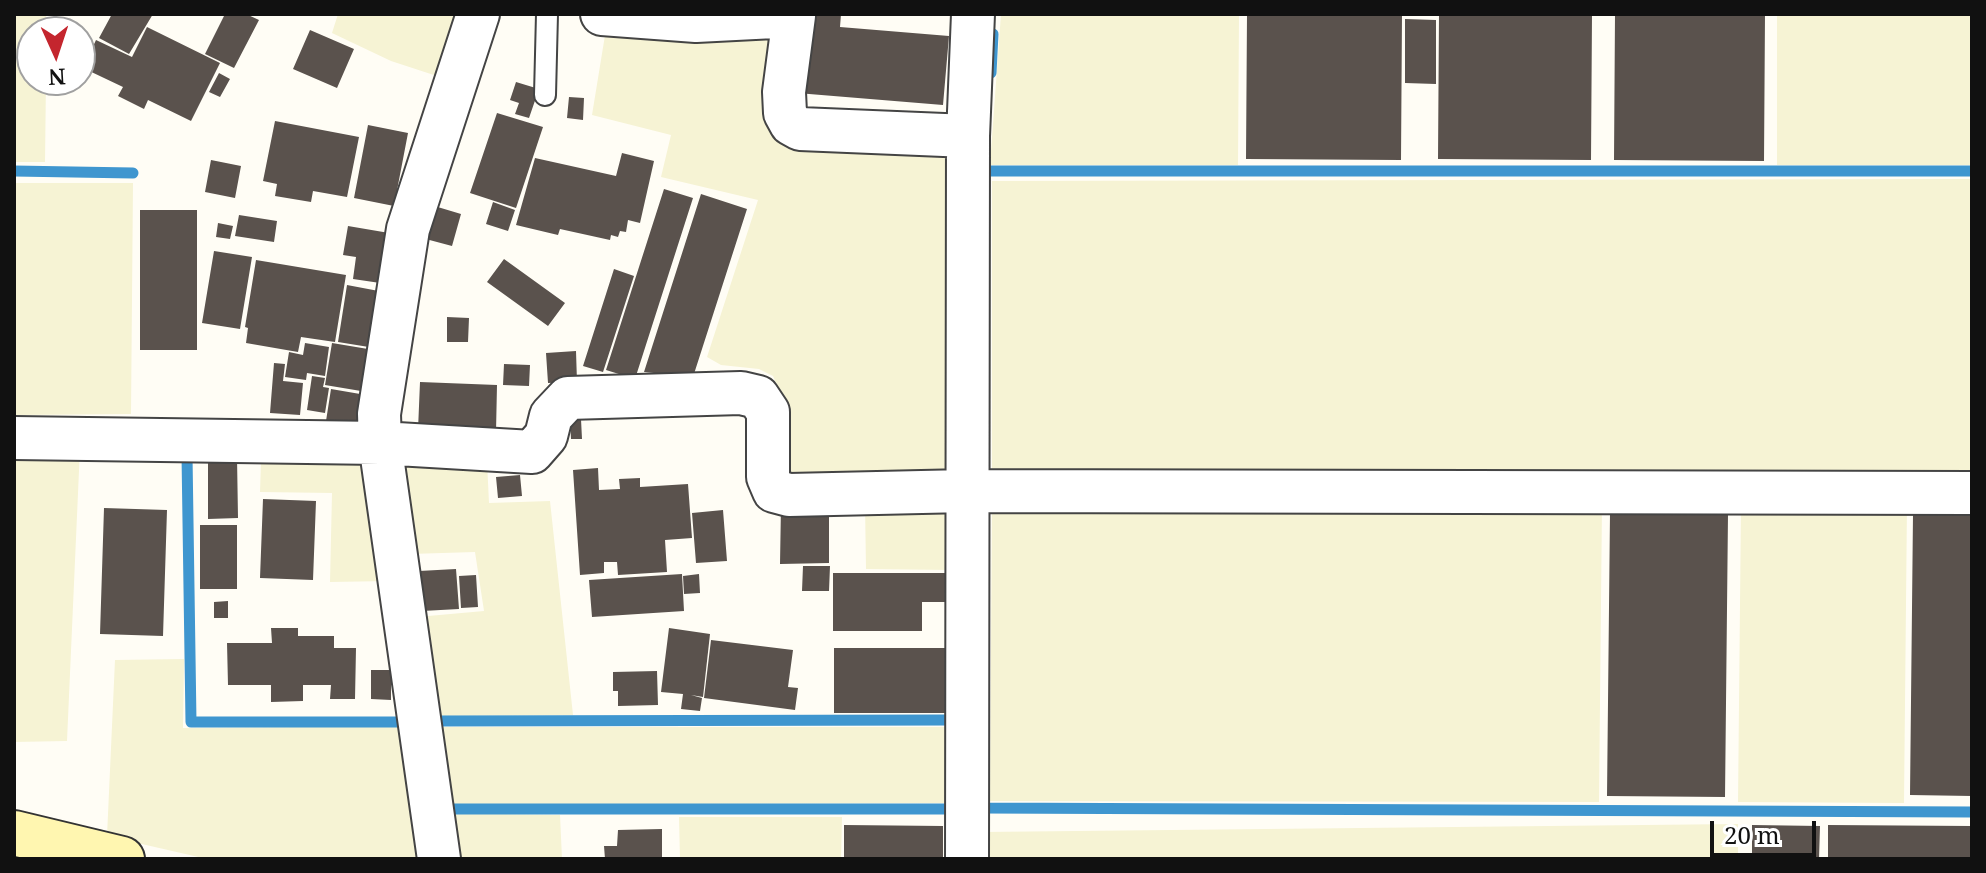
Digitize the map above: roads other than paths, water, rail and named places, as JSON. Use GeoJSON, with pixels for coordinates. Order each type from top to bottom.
{"type":"FeatureCollection","features":[{"type":"Feature","properties":{"kind":"main road"},"geometry":{"type":"LineString","coordinates":[[14,833],[122,859]]}},
{"type":"Feature","properties":{"kind":"street"},"geometry":{"type":"LineString","coordinates":[[439,859],[380,443],[379,414],[408,229],[478,14]]}},
{"type":"Feature","properties":{"kind":"street"},"geometry":{"type":"LineString","coordinates":[[602,14],[696,21],[794,15],[784,92],[785,113],[791,124],[800,129],[968,136]]}},
{"type":"Feature","properties":{"kind":"street"},"geometry":{"type":"LineString","coordinates":[[967,859],[968,136],[973,14]]}},
{"type":"Feature","properties":{"kind":"street"},"geometry":{"type":"LineString","coordinates":[[14,438],[380,443],[532,452],[546,436],[551,416],[568,398],[741,393],[758,397],[768,412],[768,477],[774,491],[789,495],[966,491],[1972,493]]}},
{"type":"Feature","properties":{"kind":"lane"},"geometry":{"type":"LineString","coordinates":[[545,95],[547,14]]}},
{"type":"Feature","properties":{"kind":"waterway"},"geometry":{"type":"LineString","coordinates":[[991,73],[993,34]]}},
{"type":"Feature","properties":{"kind":"waterway"},"geometry":{"type":"LineString","coordinates":[[14,171],[133,173]]}},
{"type":"Feature","properties":{"kind":"waterway"},"geometry":{"type":"LineString","coordinates":[[986,171],[1972,171]]}},
{"type":"Feature","properties":{"kind":"waterway"},"geometry":{"type":"LineString","coordinates":[[187,455],[191,722],[408,722]]}},
{"type":"Feature","properties":{"kind":"waterway"},"geometry":{"type":"LineString","coordinates":[[433,721],[950,720]]}},
{"type":"Feature","properties":{"kind":"waterway"},"geometry":{"type":"LineString","coordinates":[[981,804],[981,808],[1972,812]]}},
{"type":"Feature","properties":{"kind":"waterway"},"geometry":{"type":"LineString","coordinates":[[445,809],[947,809]]}}]}
